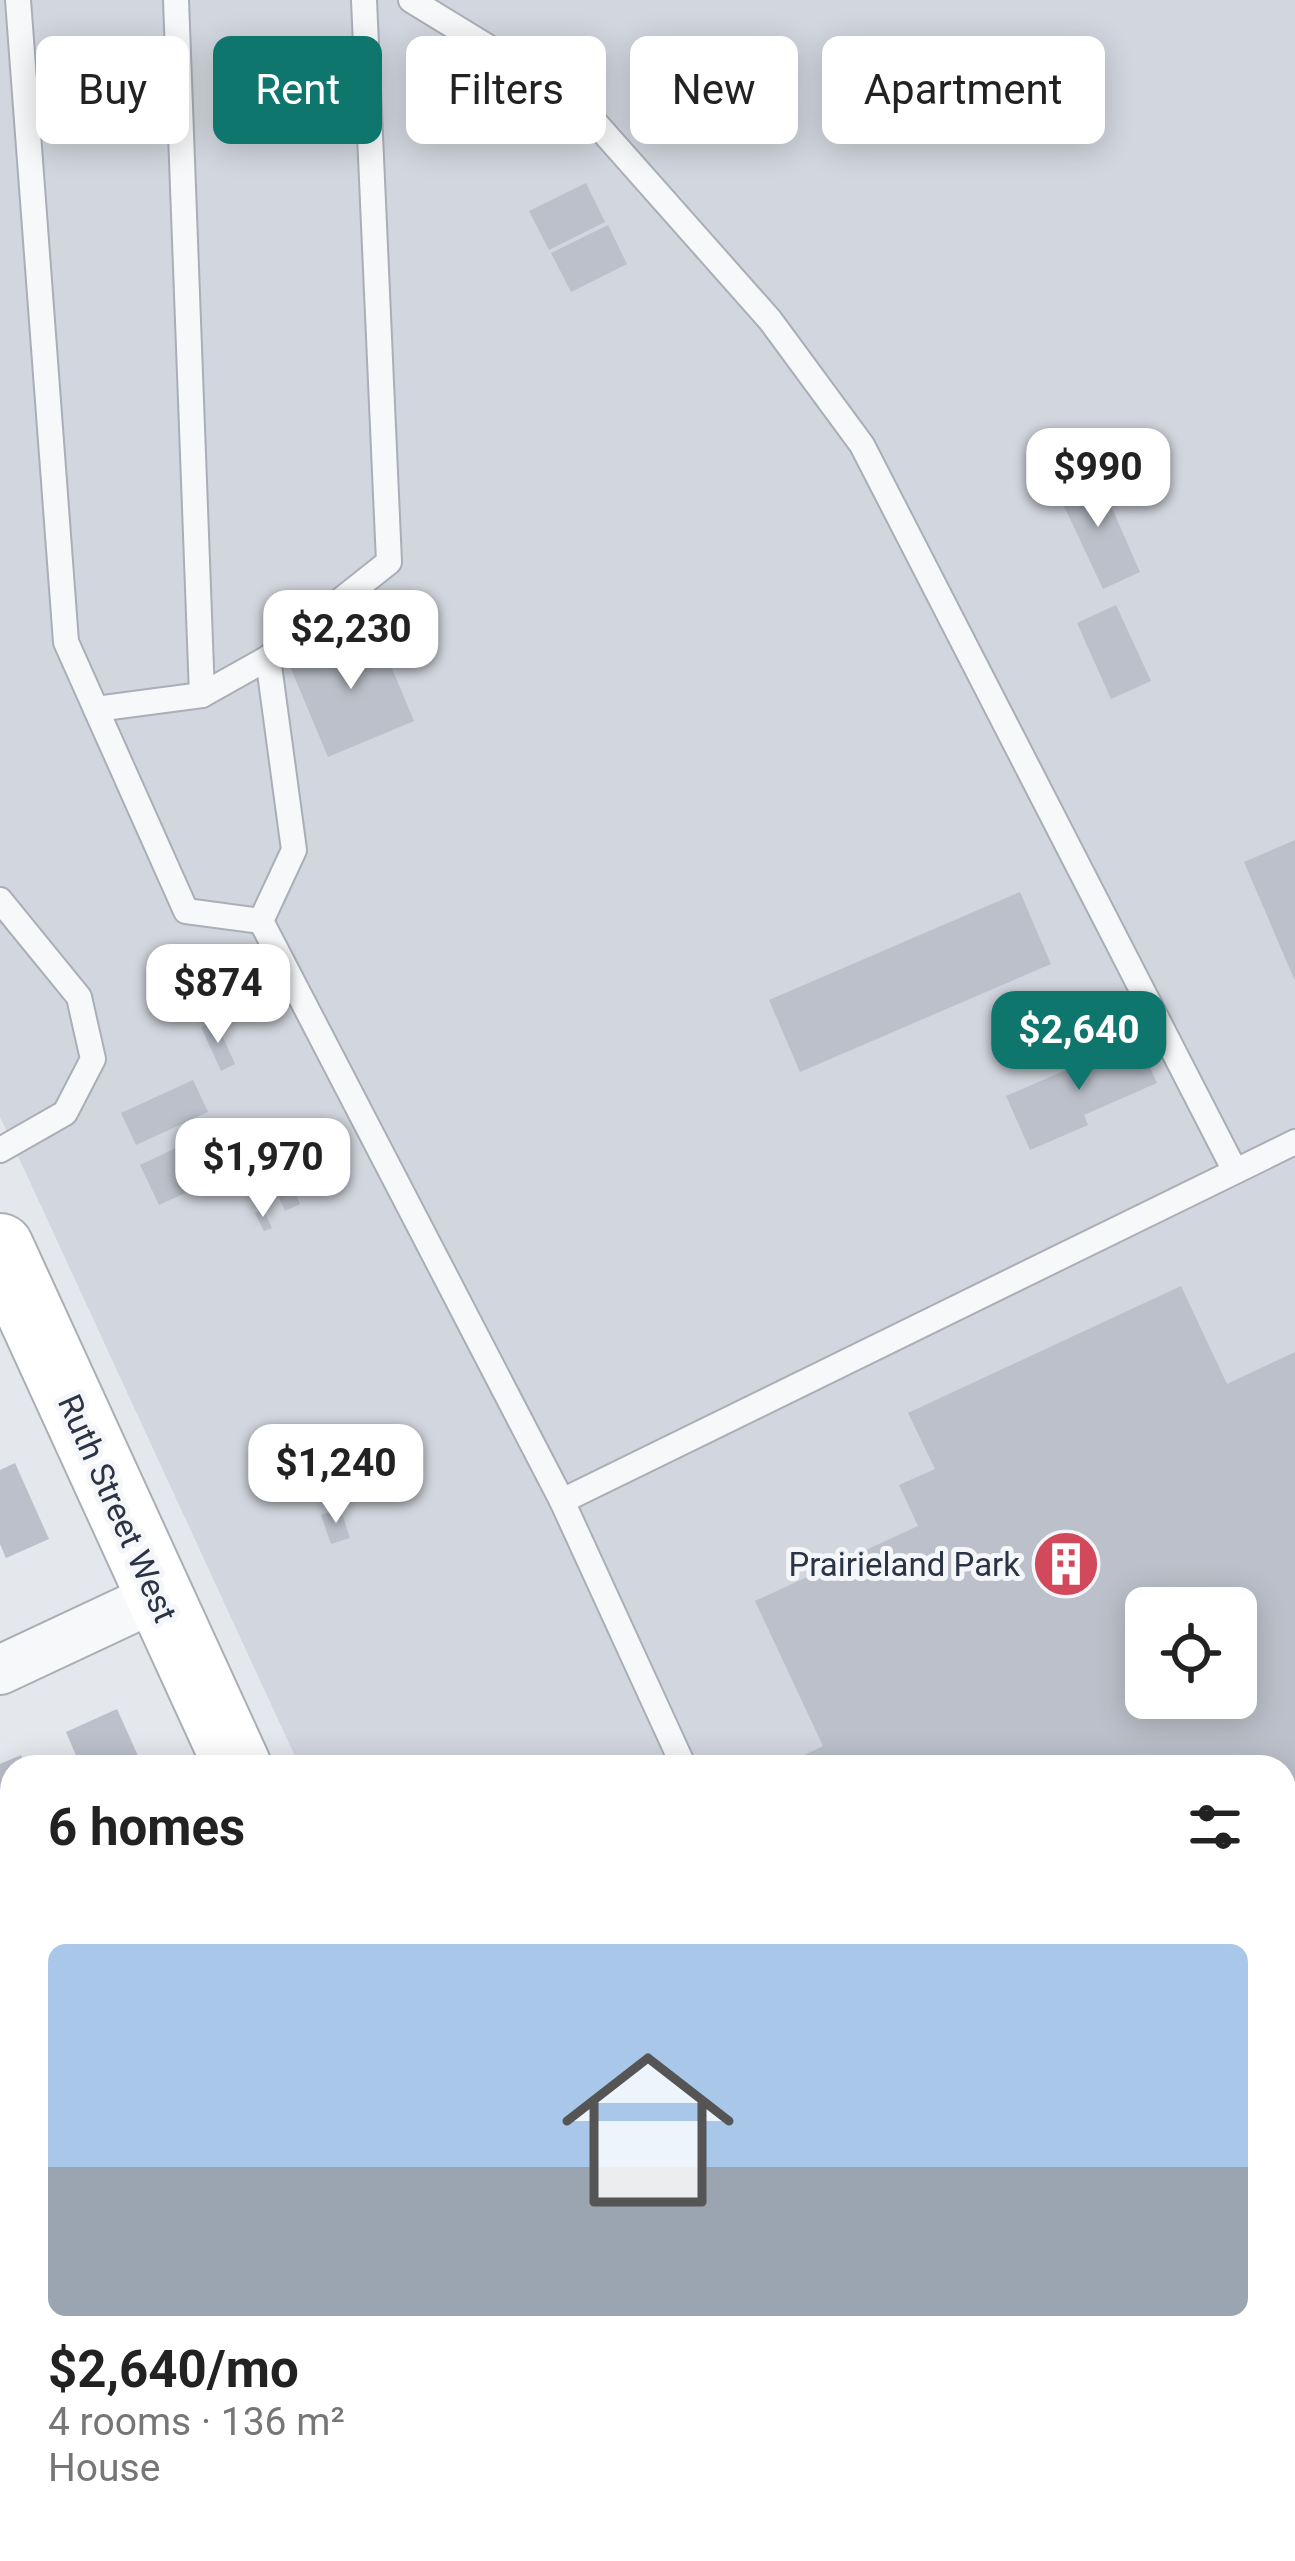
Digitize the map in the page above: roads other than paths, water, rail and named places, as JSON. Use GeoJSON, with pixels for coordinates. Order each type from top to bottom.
{"type":"FeatureCollection","features":[{"type":"Feature","properties":{"kind":"street","name":"Ruth Street West"},"geometry":{"type":"LineString","coordinates":[[0,1247],[25,1323],[232,1755]]}},
{"type":"Feature","properties":{"kind":"street"},"geometry":{"type":"LineString","coordinates":[[0,1670],[158,1596]]}},
{"type":"Feature","properties":{"kind":"lane"},"geometry":{"type":"LineString","coordinates":[[18,0],[66,641],[186,911],[261,921]]}},
{"type":"Feature","properties":{"kind":"lane"},"geometry":{"type":"LineString","coordinates":[[176,0],[202,694]]}},
{"type":"Feature","properties":{"kind":"lane"},"geometry":{"type":"LineString","coordinates":[[96,709],[202,694],[268,658],[389,562],[364,0]]}},
{"type":"Feature","properties":{"kind":"lane"},"geometry":{"type":"LineString","coordinates":[[411,0],[576,101],[770,320],[862,445],[1235,1171]]}},
{"type":"Feature","properties":{"kind":"lane"},"geometry":{"type":"LineString","coordinates":[[261,921],[294,850],[268,658]]}},
{"type":"Feature","properties":{"kind":"lane"},"geometry":{"type":"LineString","coordinates":[[0,900],[79,997],[93,1059],[65,1113],[0,1150]]}},
{"type":"Feature","properties":{"kind":"lane"},"geometry":{"type":"LineString","coordinates":[[261,921],[562,1501],[678,1755]]}},
{"type":"Feature","properties":{"kind":"lane"},"geometry":{"type":"LineString","coordinates":[[562,1501],[1295,1142]]}},
{"type":"Feature","properties":{"kind":"place","name":"Prairieland Park"},"geometry":{"type":"Point","coordinates":[1066,1564]}}]}
